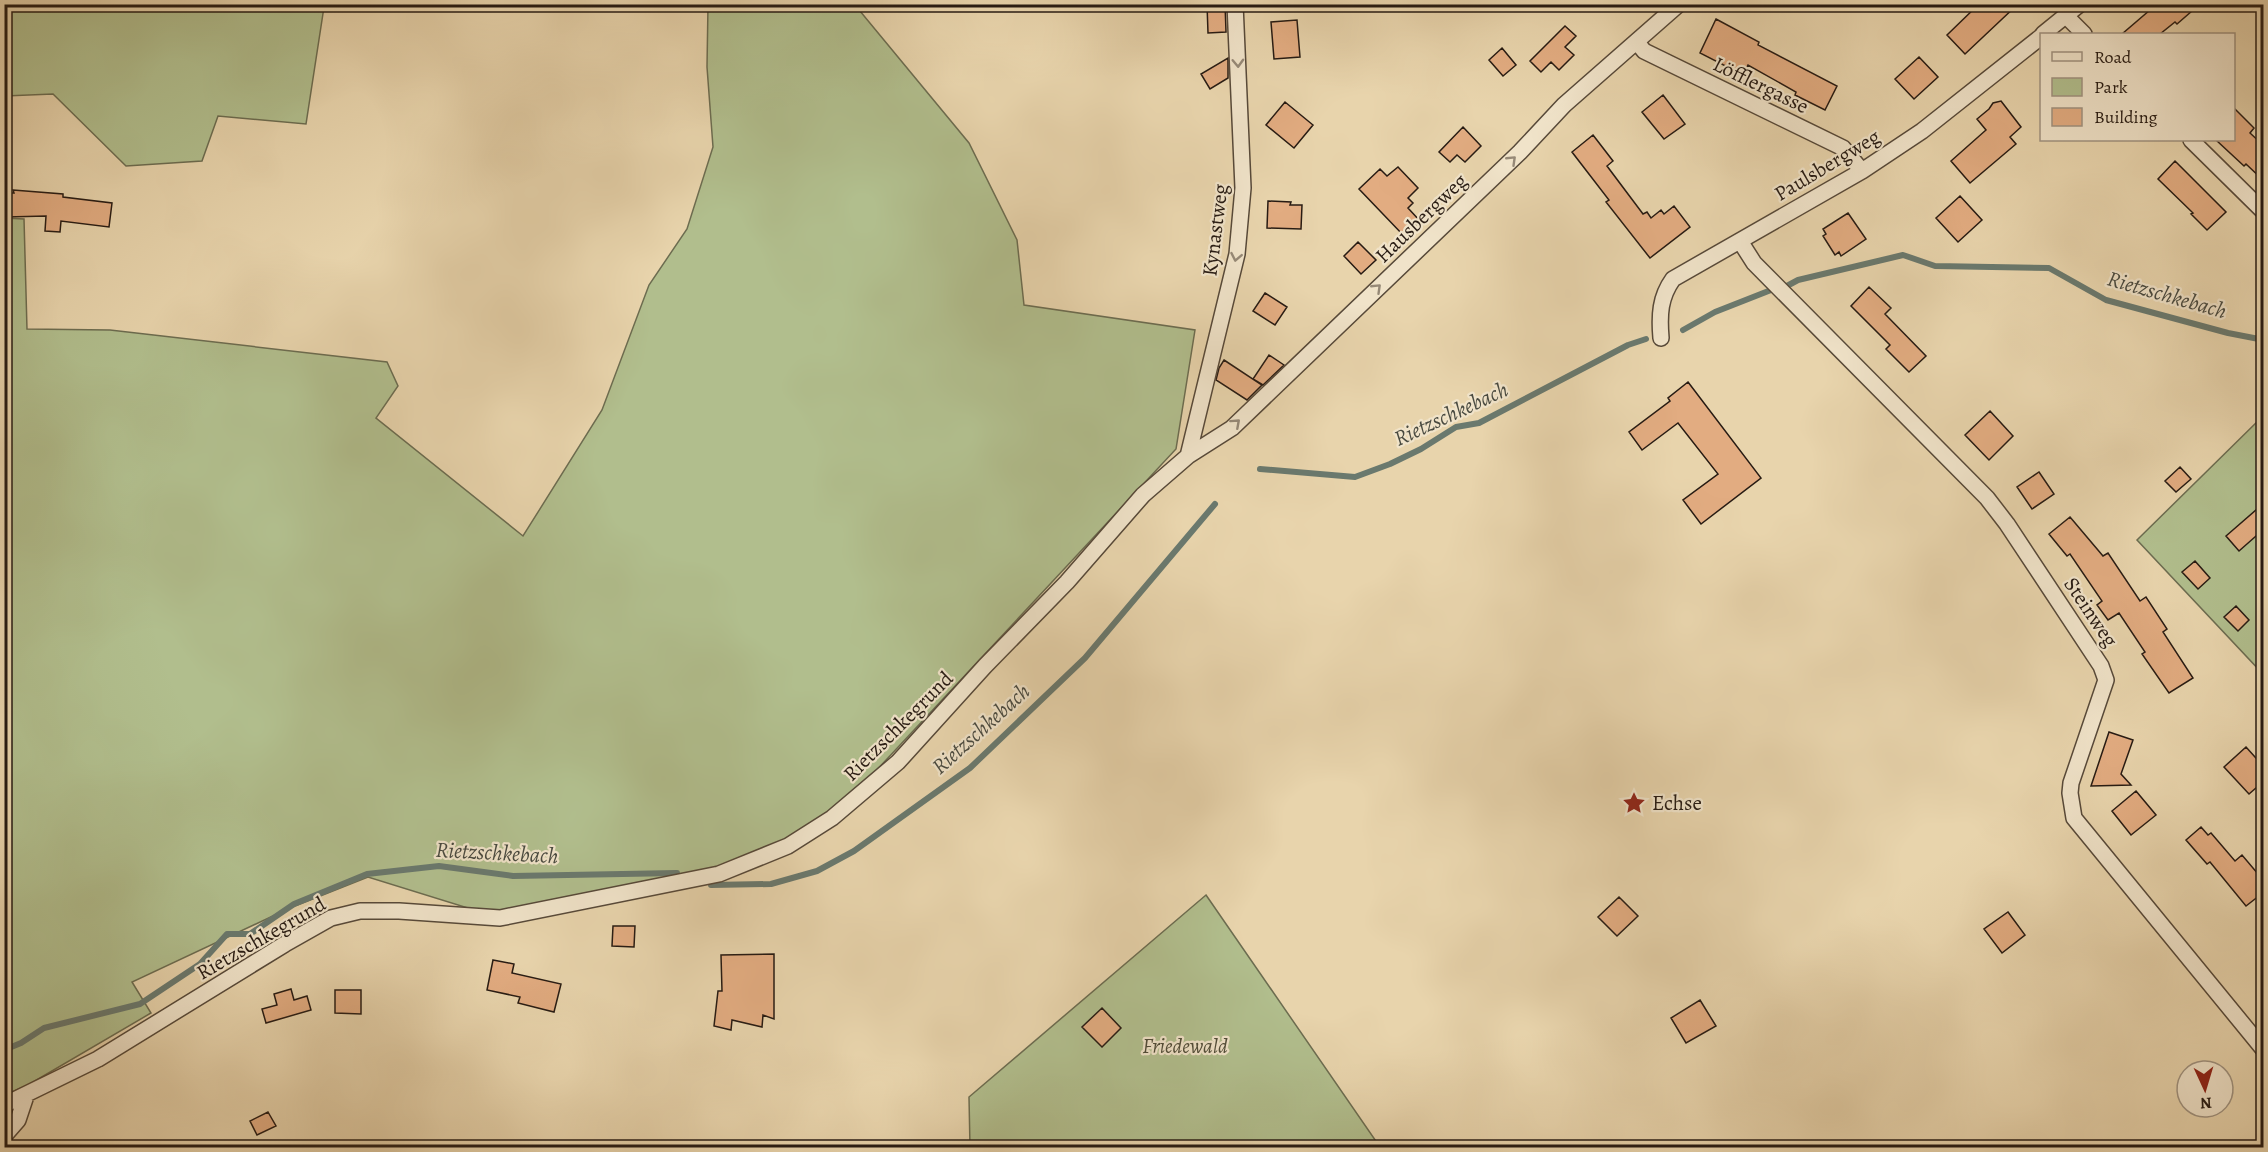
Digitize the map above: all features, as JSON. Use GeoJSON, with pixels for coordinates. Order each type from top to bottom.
{"type":"FeatureCollection","features":[{"type":"Feature","properties":{"kind":"street","name":"Kynastweg"},"geometry":{"type":"LineString","coordinates":[[1188,456],[1237,254],[1243,188],[1235,4]]}},
{"type":"Feature","properties":{"kind":"street","name":"Hausbergweg"},"geometry":{"type":"LineString","coordinates":[[1188,456],[1232,428],[1520,153],[1564,105],[1679,4]]}},
{"type":"Feature","properties":{"kind":"street","name":"Paulsbergweg"},"geometry":{"type":"LineString","coordinates":[[2045,33],[2079,4]]}},
{"type":"Feature","properties":{"kind":"street"},"geometry":{"type":"LineString","coordinates":[[2066,16],[2083,33]]}},
{"type":"Feature","properties":{"kind":"street","name":"Paulsbergweg"},"geometry":{"type":"LineString","coordinates":[[1661,338],[1659,318],[1664,293],[1673,279],[1862,171],[1922,131],[2040,37]]}},
{"type":"Feature","properties":{"kind":"street","name":"Löfflergasse"},"geometry":{"type":"LineString","coordinates":[[1637,42],[1644,51],[1843,148],[1862,171]]}},
{"type":"Feature","properties":{"kind":"street"},"geometry":{"type":"LineString","coordinates":[[2192,141],[2264,212]]}},
{"type":"Feature","properties":{"kind":"street","name":"Steinweg"},"geometry":{"type":"LineString","coordinates":[[1740,241],[1754,263],[1986,498],[2007,524],[2101,666],[2106,680],[2071,783],[2070,793],[2074,818],[2264,1050]]}},
{"type":"Feature","properties":{"kind":"street","name":"Rietzschkegrund"},"geometry":{"type":"LineString","coordinates":[[4,1105],[98,1059],[331,918],[360,911],[399,911],[500,918],[719,874],[788,846],[832,818],[897,762],[985,666],[1067,582],[1143,495],[1188,456]]}},
{"type":"Feature","properties":{"kind":"street"},"geometry":{"type":"LineString","coordinates":[[4,1136],[18,1120],[26,1096]]}},
{"type":"Feature","properties":{"kind":"green space"},"geometry":{"type":"Polygon","coordinates":[[[4,5],[332,5],[324,7],[306,124],[218,116],[202,161],[126,166],[53,94],[5,96],[4,5]]]}},
{"type":"Feature","properties":{"kind":"green space"},"geometry":{"type":"Polygon","coordinates":[[[708,5],[855,5],[969,143],[1017,240],[1024,305],[1195,330],[1176,449],[832,818],[719,874],[500,918],[368,877],[290,908],[132,982],[151,1013],[28,1085],[5,1095],[4,218],[24,219],[27,329],[110,330],[387,362],[398,386],[376,418],[523,536],[602,410],[649,285],[687,229],[713,147],[707,67],[708,5]]]}},
{"type":"Feature","properties":{"kind":"green space"},"geometry":{"type":"Polygon","coordinates":[[[2263,416],[2263,674],[2137,540],[2263,416]]]}},
{"type":"Feature","properties":{"kind":"green space","name":"Friedewald"},"geometry":{"type":"Polygon","coordinates":[[[1206,895],[1380,1147],[970,1147],[969,1097],[1206,895]]]}},
{"type":"Feature","properties":{"kind":"building"},"geometry":{"type":"Polygon","coordinates":[[[1207,4],[1225,4],[1226,32],[1208,33],[1207,4]]]}},
{"type":"Feature","properties":{"kind":"building"},"geometry":{"type":"Polygon","coordinates":[[[1979,4],[2018,4],[1965,54],[1947,35],[1979,4]]]}},
{"type":"Feature","properties":{"kind":"building"},"geometry":{"type":"Polygon","coordinates":[[[2157,4],[2200,4],[2177,24],[2175,22],[2161,33],[2123,33],[2157,4]]]}},
{"type":"Feature","properties":{"kind":"building"},"geometry":{"type":"Polygon","coordinates":[[[1716,19],[1759,42],[1758,45],[1837,86],[1825,110],[1795,95],[1796,92],[1748,65],[1743,75],[1700,53],[1716,19]]]}},
{"type":"Feature","properties":{"kind":"building"},"geometry":{"type":"Polygon","coordinates":[[[1297,20],[1300,57],[1274,59],[1271,22],[1297,20]]]}},
{"type":"Feature","properties":{"kind":"building"},"geometry":{"type":"Polygon","coordinates":[[[1565,26],[1576,36],[1565,47],[1574,55],[1559,70],[1551,62],[1541,72],[1530,61],[1565,26]]]}},
{"type":"Feature","properties":{"kind":"building"},"geometry":{"type":"Polygon","coordinates":[[[1502,48],[1516,65],[1503,76],[1489,60],[1502,48]]]}},
{"type":"Feature","properties":{"kind":"building"},"geometry":{"type":"Polygon","coordinates":[[[1919,57],[1938,77],[1914,99],[1895,79],[1919,57]]]}},
{"type":"Feature","properties":{"kind":"building"},"geometry":{"type":"Polygon","coordinates":[[[1228,58],[1228,78],[1210,89],[1201,74],[1228,58]]]}},
{"type":"Feature","properties":{"kind":"building"},"geometry":{"type":"Polygon","coordinates":[[[1663,95],[1685,124],[1664,139],[1642,112],[1663,95]]]}},
{"type":"Feature","properties":{"kind":"building"},"geometry":{"type":"Polygon","coordinates":[[[2001,101],[2021,127],[2010,137],[2016,144],[1970,183],[1951,161],[1986,130],[1977,119],[1993,103],[2001,101]]]}},
{"type":"Feature","properties":{"kind":"building"},"geometry":{"type":"Polygon","coordinates":[[[1285,102],[1313,125],[1294,148],[1266,125],[1285,102]]]}},
{"type":"Feature","properties":{"kind":"building"},"geometry":{"type":"Polygon","coordinates":[[[2235,109],[2254,128],[2250,133],[2264,146],[2264,181],[2246,164],[2244,166],[2217,141],[2235,141],[2235,109]]]}},
{"type":"Feature","properties":{"kind":"building"},"geometry":{"type":"Polygon","coordinates":[[[1463,127],[1481,146],[1465,162],[1457,155],[1450,162],[1439,152],[1463,127]]]}},
{"type":"Feature","properties":{"kind":"building"},"geometry":{"type":"Polygon","coordinates":[[[1593,135],[1613,161],[1607,166],[1643,214],[1647,212],[1651,218],[1661,210],[1664,214],[1674,206],[1690,227],[1650,258],[1606,202],[1609,200],[1572,152],[1593,135]]]}},
{"type":"Feature","properties":{"kind":"building"},"geometry":{"type":"Polygon","coordinates":[[[2175,161],[2226,212],[2207,230],[2158,179],[2175,161]]]}},
{"type":"Feature","properties":{"kind":"building"},"geometry":{"type":"Polygon","coordinates":[[[1398,167],[1418,188],[1408,198],[1413,203],[1408,208],[1420,221],[1404,236],[1359,189],[1380,169],[1387,176],[1398,167]]]}},
{"type":"Feature","properties":{"kind":"building"},"geometry":{"type":"Polygon","coordinates":[[[13,190],[63,194],[63,197],[112,203],[109,227],[61,221],[60,232],[45,231],[46,216],[6,217],[5,193],[14,193],[13,190]]]}},
{"type":"Feature","properties":{"kind":"building"},"geometry":{"type":"Polygon","coordinates":[[[1960,196],[1982,220],[1958,242],[1936,218],[1960,196]]]}},
{"type":"Feature","properties":{"kind":"building"},"geometry":{"type":"Polygon","coordinates":[[[1268,201],[1302,205],[1301,229],[1267,228],[1268,201]]]}},
{"type":"Feature","properties":{"kind":"building"},"geometry":{"type":"Polygon","coordinates":[[[1848,213],[1866,239],[1841,256],[1839,252],[1835,255],[1823,236],[1826,234],[1823,229],[1848,213]]]}},
{"type":"Feature","properties":{"kind":"building"},"geometry":{"type":"Polygon","coordinates":[[[1358,242],[1376,260],[1361,274],[1344,256],[1358,242]]]}},
{"type":"Feature","properties":{"kind":"building"},"geometry":{"type":"Polygon","coordinates":[[[1869,287],[1891,308],[1885,314],[1926,356],[1909,372],[1886,349],[1890,345],[1851,306],[1869,287]]]}},
{"type":"Feature","properties":{"kind":"building"},"geometry":{"type":"Polygon","coordinates":[[[1265,293],[1287,307],[1275,325],[1253,311],[1265,293]]]}},
{"type":"Feature","properties":{"kind":"building"},"geometry":{"type":"Polygon","coordinates":[[[1269,355],[1284,365],[1263,385],[1253,379],[1269,355]]]}},
{"type":"Feature","properties":{"kind":"building"},"geometry":{"type":"Polygon","coordinates":[[[1224,360],[1262,385],[1247,400],[1216,380],[1224,360]]]}},
{"type":"Feature","properties":{"kind":"building"},"geometry":{"type":"Polygon","coordinates":[[[1688,382],[1761,478],[1701,524],[1683,500],[1718,474],[1678,423],[1642,450],[1629,432],[1670,401],[1668,398],[1688,382]]]}},
{"type":"Feature","properties":{"kind":"building"},"geometry":{"type":"Polygon","coordinates":[[[1990,411],[2013,436],[1989,460],[1965,435],[1990,411]]]}},
{"type":"Feature","properties":{"kind":"building"},"geometry":{"type":"Polygon","coordinates":[[[2180,467],[2191,479],[2176,492],[2165,481],[2180,467]]]}},
{"type":"Feature","properties":{"kind":"building"},"geometry":{"type":"Polygon","coordinates":[[[2039,472],[2054,494],[2032,509],[2017,487],[2039,472]]]}},
{"type":"Feature","properties":{"kind":"building"},"geometry":{"type":"Polygon","coordinates":[[[2264,503],[2264,529],[2239,551],[2226,536],[2264,503]]]}},
{"type":"Feature","properties":{"kind":"building"},"geometry":{"type":"Polygon","coordinates":[[[2070,517],[2103,556],[2108,553],[2140,601],[2146,597],[2167,629],[2163,632],[2193,678],[2169,693],[2142,654],[2145,652],[2119,613],[2108,620],[2097,605],[2102,601],[2070,554],[2067,556],[2049,534],[2070,517]]]}},
{"type":"Feature","properties":{"kind":"building"},"geometry":{"type":"Polygon","coordinates":[[[2195,561],[2210,578],[2198,589],[2182,572],[2195,561]]]}},
{"type":"Feature","properties":{"kind":"building"},"geometry":{"type":"Polygon","coordinates":[[[2236,606],[2249,620],[2238,631],[2224,617],[2236,606]]]}},
{"type":"Feature","properties":{"kind":"building"},"geometry":{"type":"Polygon","coordinates":[[[2109,732],[2133,740],[2121,774],[2131,785],[2091,786],[2109,732]]]}},
{"type":"Feature","properties":{"kind":"building"},"geometry":{"type":"Polygon","coordinates":[[[2246,747],[2264,767],[2264,781],[2249,794],[2224,767],[2246,747]]]}},
{"type":"Feature","properties":{"kind":"building"},"geometry":{"type":"Polygon","coordinates":[[[2136,791],[2156,815],[2131,835],[2112,811],[2136,791]]]}},
{"type":"Feature","properties":{"kind":"building"},"geometry":{"type":"Polygon","coordinates":[[[2201,827],[2208,835],[2211,833],[2235,861],[2242,855],[2264,881],[2264,892],[2246,906],[2210,862],[2207,864],[2186,840],[2201,827]]]}},
{"type":"Feature","properties":{"kind":"building"},"geometry":{"type":"Polygon","coordinates":[[[1619,897],[1638,916],[1617,936],[1598,917],[1619,897]]]}},
{"type":"Feature","properties":{"kind":"building"},"geometry":{"type":"Polygon","coordinates":[[[2008,912],[2025,935],[2002,953],[1984,929],[2008,912]]]}},
{"type":"Feature","properties":{"kind":"building"},"geometry":{"type":"Polygon","coordinates":[[[613,926],[635,926],[634,947],[612,946],[613,926]]]}},
{"type":"Feature","properties":{"kind":"building"},"geometry":{"type":"Polygon","coordinates":[[[774,954],[774,1019],[763,1015],[762,1027],[732,1020],[731,1030],[714,1026],[718,991],[722,991],[721,955],[774,954]]]}},
{"type":"Feature","properties":{"kind":"building"},"geometry":{"type":"Polygon","coordinates":[[[493,960],[514,964],[512,973],[561,984],[554,1012],[518,1003],[520,997],[487,990],[493,960]]]}},
{"type":"Feature","properties":{"kind":"building"},"geometry":{"type":"Polygon","coordinates":[[[291,989],[294,1000],[307,996],[311,1010],[266,1023],[262,1009],[277,1005],[274,994],[291,989]]]}},
{"type":"Feature","properties":{"kind":"building"},"geometry":{"type":"Polygon","coordinates":[[[335,990],[361,990],[361,1014],[335,1013],[335,990]]]}},
{"type":"Feature","properties":{"kind":"building"},"geometry":{"type":"Polygon","coordinates":[[[1700,1000],[1716,1026],[1686,1043],[1671,1018],[1700,1000]]]}},
{"type":"Feature","properties":{"kind":"building"},"geometry":{"type":"Polygon","coordinates":[[[1102,1008],[1121,1028],[1102,1047],[1082,1027],[1102,1008]]]}},
{"type":"Feature","properties":{"kind":"building"},"geometry":{"type":"Polygon","coordinates":[[[268,1112],[276,1126],[257,1135],[250,1121],[268,1112]]]}},
{"type":"Feature","properties":{"kind":"waterway","name":"Rietzschkebach"},"geometry":{"type":"LineString","coordinates":[[1785,287],[1798,280],[1903,255],[1935,266],[2049,268],[2106,300],[2228,333],[2264,340]]}},
{"type":"Feature","properties":{"kind":"waterway","name":"Rietzschkebach"},"geometry":{"type":"LineString","coordinates":[[1683,330],[1715,312],[1771,290]]}},
{"type":"Feature","properties":{"kind":"waterway","name":"Rietzschkebach"},"geometry":{"type":"LineString","coordinates":[[1260,469],[1355,477],[1421,449],[1456,427],[1479,423],[1628,345],[1646,339]]}},
{"type":"Feature","properties":{"kind":"waterway","name":"Rietzschkebach"},"geometry":{"type":"LineString","coordinates":[[711,885],[771,884],[817,871],[854,851],[970,768],[1085,658],[1215,504]]}},
{"type":"Feature","properties":{"kind":"waterway","name":"Rietzschkebach"},"geometry":{"type":"LineString","coordinates":[[4,1050],[21,1043],[44,1028],[140,1004],[200,964],[227,934],[250,934],[294,904],[367,874],[439,866],[513,876],[677,873]]}},
{"type":"Feature","properties":{"kind":"place","name":"Echse"},"geometry":{"type":"Point","coordinates":[1634,803]}}]}
